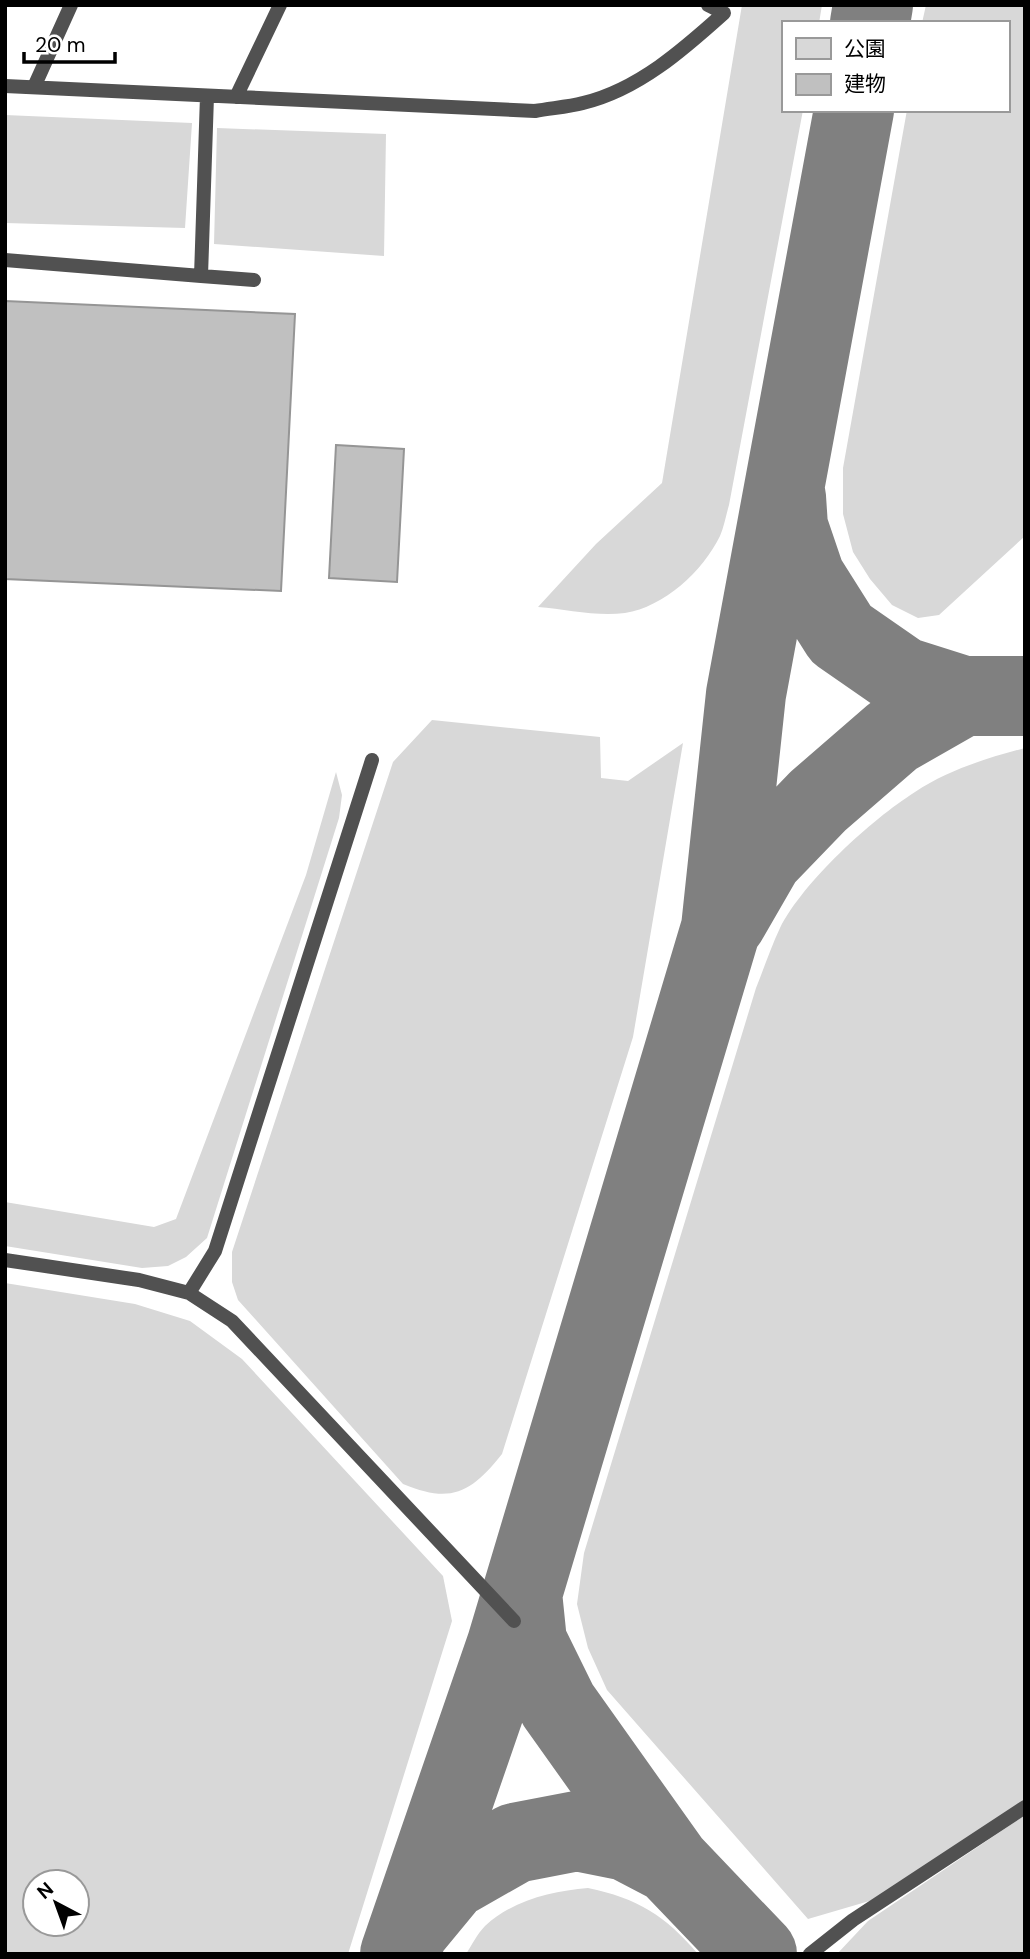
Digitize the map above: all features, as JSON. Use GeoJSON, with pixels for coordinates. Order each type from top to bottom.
{"type":"FeatureCollection","features":[{"type":"Feature","properties":{"kind":"lane"},"geometry":{"type":"LineString","coordinates":[[34,87],[71,5]]}},
{"type":"Feature","properties":{"kind":"lane"},"geometry":{"type":"LineString","coordinates":[[236,97],[280,5]]}},
{"type":"Feature","properties":{"kind":"lane"},"geometry":{"type":"LineString","coordinates":[[5,86],[535,111],[585,103],[632,83],[687,47],[724,13],[708,5]]}},
{"type":"Feature","properties":{"kind":"lane"},"geometry":{"type":"LineString","coordinates":[[201,276],[207,96]]}},
{"type":"Feature","properties":{"kind":"lane"},"geometry":{"type":"LineString","coordinates":[[5,260],[254,280]]}},
{"type":"Feature","properties":{"kind":"lane"},"geometry":{"type":"LineString","coordinates":[[189,1293],[215,1251],[372,760]]}},
{"type":"Feature","properties":{"kind":"lane"},"geometry":{"type":"LineString","coordinates":[[5,1259],[139,1280],[189,1293],[232,1321],[514,1621]]}},
{"type":"Feature","properties":{"kind":"lane"},"geometry":{"type":"LineString","coordinates":[[810,1954],[853,1920],[1025,1807]]}},
{"type":"Feature","properties":{"kind":"green space"},"geometry":{"type":"Polygon","coordinates":[[[742,5],[822,5],[819,21],[782,21],[782,112],[803,112],[729,505],[713,549],[681,585],[640,609],[604,614],[538,607],[596,544],[662,483],[742,5]]]}},
{"type":"Feature","properties":{"kind":"green space"},"geometry":{"type":"Polygon","coordinates":[[[926,5],[1025,5],[1025,536],[939,615],[918,618],[892,605],[870,579],[853,552],[843,514],[843,468],[907,112],[1009,112],[1009,21],[922,21],[926,5]]]}},
{"type":"Feature","properties":{"kind":"green space"},"geometry":{"type":"Polygon","coordinates":[[[5,115],[192,123],[185,228],[5,223],[5,115]]]}},
{"type":"Feature","properties":{"kind":"green space"},"geometry":{"type":"Polygon","coordinates":[[[217,128],[386,134],[384,256],[214,244],[217,128]]]}},
{"type":"Feature","properties":{"kind":"green space"},"geometry":{"type":"Polygon","coordinates":[[[432,720],[600,737],[601,778],[628,781],[683,743],[633,1037],[502,1454],[470,1486],[447,1494],[403,1484],[238,1300],[232,1282],[232,1252],[393,762],[432,720]]]}},
{"type":"Feature","properties":{"kind":"green space"},"geometry":{"type":"Polygon","coordinates":[[[1025,748],[1025,1800],[883,1897],[808,1919],[607,1690],[588,1648],[577,1604],[584,1553],[756,988],[780,928],[805,891],[840,853],[898,804],[954,771],[1025,748]]]}},
{"type":"Feature","properties":{"kind":"green space"},"geometry":{"type":"Polygon","coordinates":[[[336,772],[342,795],[339,818],[207,1238],[186,1257],[168,1266],[142,1268],[5,1246],[5,1202],[154,1227],[176,1219],[306,875],[336,772]]]}},
{"type":"Feature","properties":{"kind":"green space"},"geometry":{"type":"Polygon","coordinates":[[[5,1283],[135,1304],[190,1321],[242,1359],[443,1576],[452,1621],[348,1954],[5,1954],[5,1283]]]}},
{"type":"Feature","properties":{"kind":"green space"},"geometry":{"type":"Polygon","coordinates":[[[1025,1815],[1025,1954],[837,1954],[868,1921],[1025,1815]]]}},
{"type":"Feature","properties":{"kind":"green space"},"geometry":{"type":"Polygon","coordinates":[[[588,1888],[621,1897],[649,1910],[674,1929],[698,1954],[466,1954],[485,1926],[520,1903],[547,1894],[588,1888]]]}},
{"type":"Feature","properties":{"kind":"building"},"geometry":{"type":"Polygon","coordinates":[[[5,301],[295,314],[281,591],[5,579],[5,301]]]}},
{"type":"Feature","properties":{"kind":"building"},"geometry":{"type":"Polygon","coordinates":[[[336,445],[404,449],[397,582],[329,578],[336,445]]]}},
{"type":"Feature","properties":{"kind":"taxiway"},"geometry":{"type":"LineString","coordinates":[[870,21],[873,5]]}},
{"type":"Feature","properties":{"kind":"taxiway"},"geometry":{"type":"LineString","coordinates":[[400,1954],[507,1644],[721,928],[746,694],[854,112]]}},
{"type":"Feature","properties":{"kind":"taxiway"},"geometry":{"type":"LineString","coordinates":[[786,497],[788,527],[805,577],[841,634],[903,677],[963,696],[1025,696]]}},
{"type":"Feature","properties":{"kind":"taxiway"},"geometry":{"type":"LineString","coordinates":[[726,922],[763,858],[818,801],[893,736],[963,696]]}},
{"type":"Feature","properties":{"kind":"taxiway"},"geometry":{"type":"LineString","coordinates":[[522,1593],[527,1642],[558,1705],[671,1864],[757,1954]]}},
{"type":"Feature","properties":{"kind":"taxiway"},"geometry":{"type":"LineString","coordinates":[[412,1926],[450,1880],[515,1843],[577,1831],[627,1841],[671,1864]]}}]}
